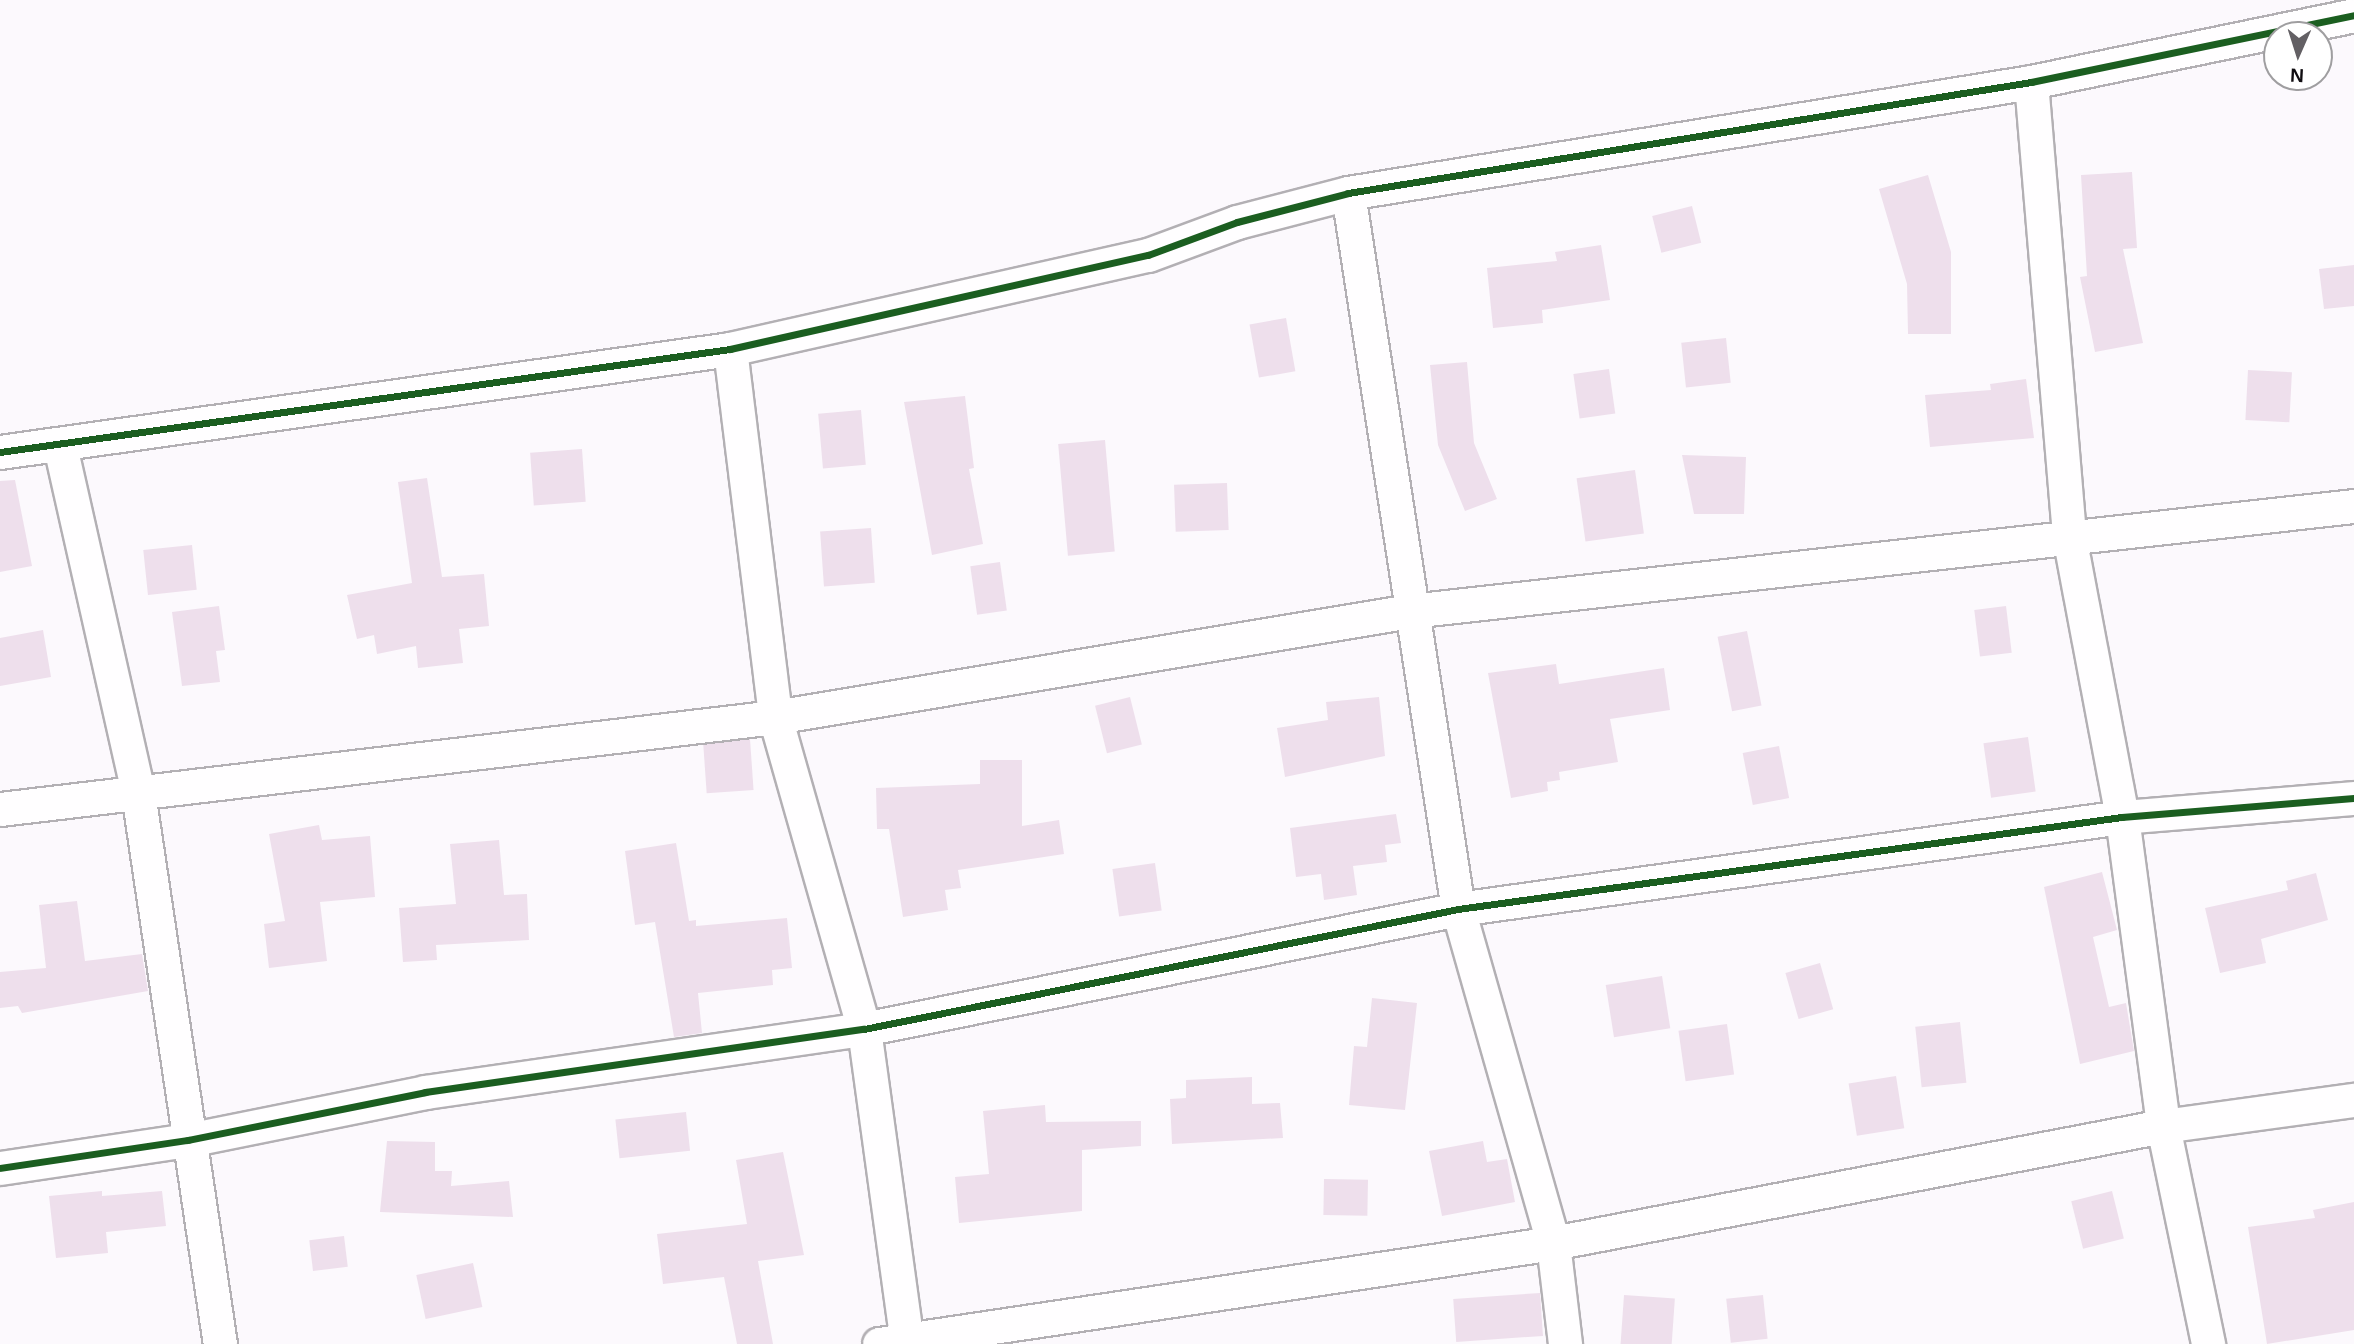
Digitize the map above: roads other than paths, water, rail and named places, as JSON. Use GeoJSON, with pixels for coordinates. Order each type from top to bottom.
{"type":"FeatureCollection","features":[{"type":"Feature","properties":{"kind":"street"},"geometry":{"type":"LineString","coordinates":[[0,452],[60,446],[730,349],[1148,255],[1237,222],[1348,193],[2031,82],[2354,15]]}},
{"type":"Feature","properties":{"kind":"street"},"geometry":{"type":"LineString","coordinates":[[2031,82],[2069,536],[2122,817],[2163,1126],[2208,1344]]}},
{"type":"Feature","properties":{"kind":"street"},"geometry":{"type":"LineString","coordinates":[[1348,193],[1410,611],[1458,909],[1553,1243],[1565,1344]]}},
{"type":"Feature","properties":{"kind":"street"},"geometry":{"type":"LineString","coordinates":[[730,349],[775,717],[864,1029],[897,1342],[1553,1243],[2163,1126],[2354,1100]]}},
{"type":"Feature","properties":{"kind":"street"},"geometry":{"type":"LineString","coordinates":[[60,446],[138,793],[220,1344]]}},
{"type":"Feature","properties":{"kind":"street"},"geometry":{"type":"LineString","coordinates":[[0,809],[775,717],[1410,611],[2354,506]]}},
{"type":"Feature","properties":{"kind":"street"},"geometry":{"type":"LineString","coordinates":[[0,1168],[188,1140],[425,1092],[864,1029],[1458,909],[2122,817],[2354,798]]}}]}
